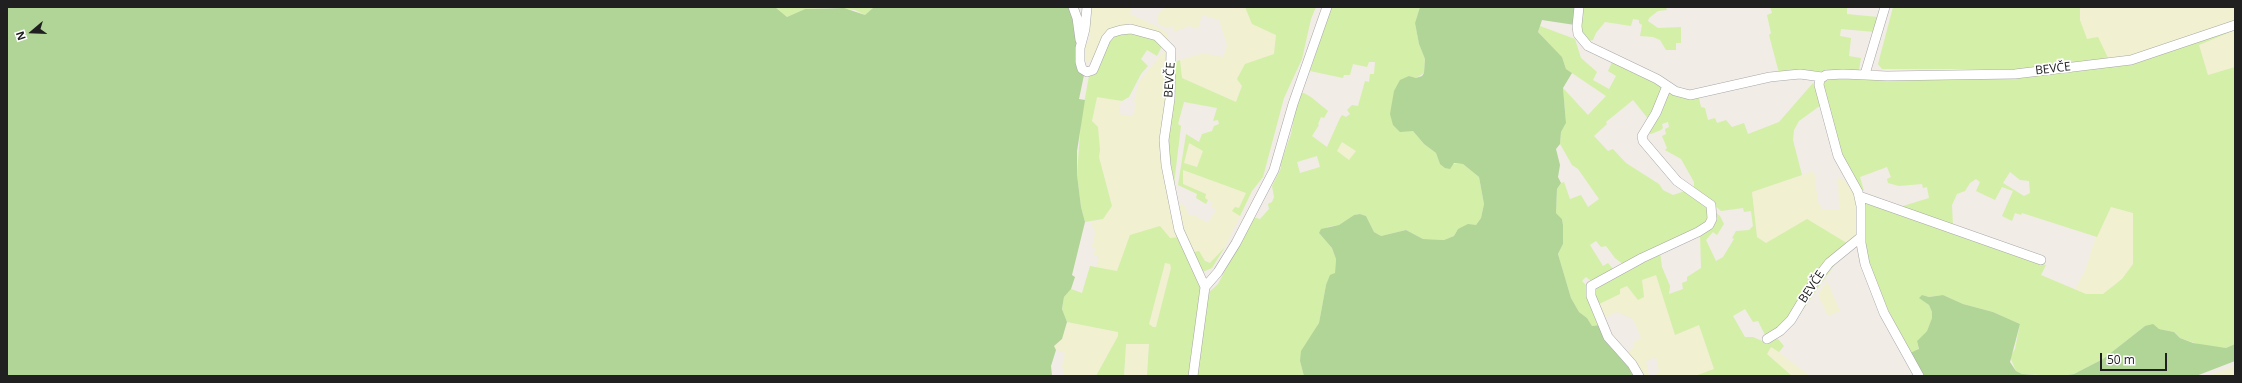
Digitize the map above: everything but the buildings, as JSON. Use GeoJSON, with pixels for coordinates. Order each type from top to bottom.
{"type":"FeatureCollection","features":[{"type":"Feature","properties":{"kind":"street"},"geometry":{"type":"LineString","coordinates":[[1073,7],[1079,28],[1080,48]]}},
{"type":"Feature","properties":{"kind":"street","name":"BEVČE"},"geometry":{"type":"LineString","coordinates":[[1087,7],[1085,29],[1080,48],[1080,62],[1082,69],[1087,72],[1093,70],[1099,53],[1111,33],[1121,30],[1131,29],[1157,36],[1171,50],[1170,99],[1164,140],[1166,165],[1179,230],[1205,287]]}},
{"type":"Feature","properties":{"kind":"street"},"geometry":{"type":"LineString","coordinates":[[1193,376],[1205,287],[1218,272],[1236,243],[1274,170],[1293,104],[1328,7]]}},
{"type":"Feature","properties":{"kind":"street","name":"BEVČE"},"geometry":{"type":"LineString","coordinates":[[1579,7],[1577,26],[1578,34],[1588,46],[1625,63],[1675,91],[1690,94],[1770,77],[1800,74],[1822,77],[1826,75],[1865,74],[1887,76],[2015,74],[2131,60],[2235,25]]}},
{"type":"Feature","properties":{"kind":"street"},"geometry":{"type":"LineString","coordinates":[[1865,74],[1885,7]]}},
{"type":"Feature","properties":{"kind":"street"},"geometry":{"type":"LineString","coordinates":[[1822,77],[1819,86],[1838,156],[1858,196],[1861,237],[1865,264],[1884,313],[1919,376]]}},
{"type":"Feature","properties":{"kind":"street"},"geometry":{"type":"LineString","coordinates":[[1639,376],[1632,364],[1608,337],[1591,296],[1591,286],[1642,258],[1698,232],[1709,225],[1712,218],[1711,206],[1676,182],[1643,141],[1642,136],[1656,113],[1667,86]]}},
{"type":"Feature","properties":{"kind":"street"},"geometry":{"type":"LineString","coordinates":[[1858,196],[2041,260]]}},
{"type":"Feature","properties":{"kind":"street","name":"BEVČE"},"geometry":{"type":"LineString","coordinates":[[1767,339],[1780,331],[1791,320],[1812,285],[1829,263],[1861,237]]}},
{"type":"Feature","properties":{"kind":"green space"},"geometry":{"type":"Polygon","coordinates":[[[7,7],[775,7],[787,17],[805,9],[844,8],[865,15],[874,7],[1071,7],[1084,75],[1079,99],[1085,100],[1077,151],[1077,175],[1081,207],[1085,222],[1072,275],[1075,277],[1071,289],[1064,297],[1062,309],[1067,322],[1062,339],[1054,346],[1056,350],[1051,366],[1052,376],[7,376],[7,7]]]}},
{"type":"Feature","properties":{"kind":"green space"},"geometry":{"type":"Polygon","coordinates":[[[775,7],[874,7],[865,15],[855,10],[835,8],[805,9],[787,17],[775,7]]]}},
{"type":"Feature","properties":{"kind":"green space"},"geometry":{"type":"Polygon","coordinates":[[[1089,7],[1135,7],[1131,8],[1130,14],[1160,28],[1167,33],[1169,40],[1127,26],[1113,27],[1108,31],[1094,59],[1086,62],[1083,54],[1086,44],[1090,39],[1088,29],[1089,7]]]}},
{"type":"Feature","properties":{"kind":"green space"},"geometry":{"type":"Polygon","coordinates":[[[1164,7],[1245,7],[1252,24],[1276,35],[1274,55],[1242,86],[1236,102],[1182,78],[1180,60],[1203,53],[1223,57],[1227,45],[1219,20],[1202,15],[1198,29],[1189,26],[1174,32],[1174,27],[1171,26],[1168,29],[1157,23],[1158,15],[1164,7]]]}},
{"type":"Feature","properties":{"kind":"green space"},"geometry":{"type":"Polygon","coordinates":[[[1245,7],[1316,7],[1311,19],[1302,59],[1284,98],[1263,177],[1252,191],[1240,216],[1232,211],[1235,207],[1239,208],[1246,193],[1183,170],[1183,184],[1206,194],[1205,198],[1208,200],[1206,204],[1196,198],[1197,194],[1178,185],[1186,134],[1199,142],[1202,134],[1212,131],[1214,126],[1219,124],[1218,120],[1213,121],[1217,108],[1184,102],[1178,124],[1181,126],[1174,184],[1168,146],[1175,64],[1177,61],[1180,60],[1182,78],[1236,102],[1242,86],[1237,79],[1245,64],[1274,54],[1276,35],[1252,24],[1245,7]],[[1189,143],[1184,163],[1197,167],[1203,151],[1189,143]]]}},
{"type":"Feature","properties":{"kind":"green space"},"geometry":{"type":"Polygon","coordinates":[[[1331,7],[1420,7],[1415,23],[1419,44],[1425,59],[1424,73],[1416,78],[1409,76],[1413,131],[1424,144],[1436,153],[1440,164],[1463,164],[1479,177],[1484,204],[1481,218],[1476,225],[1458,229],[1454,236],[1444,240],[1423,239],[1406,230],[1381,236],[1374,232],[1366,216],[1360,214],[1354,215],[1339,225],[1328,227],[1319,233],[1332,248],[1336,259],[1335,274],[1326,285],[1319,323],[1300,361],[1304,376],[1196,376],[1208,293],[1218,284],[1253,217],[1260,219],[1269,209],[1268,204],[1272,202],[1274,197],[1272,186],[1281,168],[1280,165],[1291,134],[1295,112],[1301,93],[1311,97],[1328,111],[1324,118],[1321,117],[1318,124],[1319,125],[1312,136],[1327,147],[1342,115],[1346,117],[1350,114],[1347,110],[1352,105],[1358,106],[1365,81],[1369,82],[1370,74],[1374,74],[1375,62],[1369,62],[1367,67],[1353,64],[1350,75],[1344,75],[1343,78],[1310,71],[1331,7]],[[1342,142],[1337,151],[1349,160],[1356,151],[1342,142]],[[1317,156],[1297,162],[1300,173],[1320,167],[1317,156]]]}},
{"type":"Feature","properties":{"kind":"green space"},"geometry":{"type":"Polygon","coordinates":[[[1420,7],[1577,7],[1575,25],[1542,20],[1538,32],[1562,57],[1566,69],[1572,73],[1563,88],[1566,123],[1561,132],[1560,144],[1556,149],[1560,165],[1558,177],[1561,183],[1557,189],[1556,213],[1562,219],[1563,225],[1563,244],[1558,254],[1571,298],[1579,312],[1587,318],[1592,326],[1600,325],[1637,376],[1304,376],[1300,361],[1301,351],[1319,323],[1326,285],[1330,275],[1335,273],[1336,259],[1332,248],[1319,233],[1321,229],[1339,225],[1354,215],[1360,214],[1366,216],[1374,232],[1381,236],[1406,230],[1423,239],[1444,240],[1454,236],[1458,229],[1468,224],[1476,225],[1481,218],[1484,204],[1479,177],[1463,164],[1454,163],[1450,169],[1445,168],[1440,164],[1436,153],[1424,144],[1413,131],[1400,132],[1393,125],[1390,114],[1394,91],[1400,80],[1409,76],[1416,78],[1422,76],[1424,73],[1425,59],[1419,44],[1415,23],[1420,7]]]}},
{"type":"Feature","properties":{"kind":"green space"},"geometry":{"type":"Polygon","coordinates":[[[1582,7],[1666,7],[1667,10],[1658,11],[1649,18],[1648,21],[1658,28],[1681,27],[1681,43],[1676,43],[1676,50],[1666,50],[1660,40],[1653,37],[1640,36],[1642,25],[1639,23],[1639,20],[1633,19],[1631,26],[1605,22],[1596,33],[1593,40],[1588,41],[1582,32],[1582,7]]]}},
{"type":"Feature","properties":{"kind":"green space"},"geometry":{"type":"Polygon","coordinates":[[[1770,7],[1847,7],[1847,14],[1878,17],[1875,32],[1841,29],[1840,36],[1851,38],[1849,56],[1861,58],[1859,70],[1779,73],[1769,35],[1771,33],[1767,15],[1772,13],[1770,7]]]}},
{"type":"Feature","properties":{"kind":"green space"},"geometry":{"type":"Polygon","coordinates":[[[1893,7],[2080,7],[2080,20],[2087,39],[2098,37],[2109,60],[2026,69],[1882,69],[1878,64],[1893,7]]]}},
{"type":"Feature","properties":{"kind":"green space"},"geometry":{"type":"Polygon","coordinates":[[[2080,7],[2235,7],[2235,21],[2147,53],[2109,60],[2087,40],[2080,20],[2080,7]]]}},
{"type":"Feature","properties":{"kind":"green space"},"geometry":{"type":"Polygon","coordinates":[[[1540,26],[1575,39],[1581,58],[1597,72],[1593,80],[1609,89],[1616,76],[1608,71],[1613,60],[1660,85],[1662,88],[1650,121],[1633,100],[1606,122],[1607,124],[1594,136],[1608,151],[1613,149],[1626,163],[1659,184],[1663,190],[1673,195],[1685,191],[1697,197],[1710,210],[1706,224],[1624,265],[1615,258],[1606,246],[1601,247],[1596,241],[1590,245],[1603,266],[1608,263],[1613,269],[1613,272],[1592,282],[1586,277],[1582,281],[1586,285],[1600,325],[1592,326],[1587,318],[1579,312],[1571,298],[1558,254],[1563,244],[1563,225],[1562,219],[1556,213],[1557,189],[1561,183],[1564,182],[1570,199],[1581,195],[1588,207],[1599,199],[1578,169],[1572,165],[1560,144],[1561,132],[1566,123],[1563,88],[1588,115],[1606,96],[1566,69],[1562,57],[1538,32],[1540,26]]]}},
{"type":"Feature","properties":{"kind":"green space"},"geometry":{"type":"Polygon","coordinates":[[[2235,27],[2235,30],[2199,45],[2208,75],[2235,67],[2235,344],[2226,348],[2203,346],[2180,338],[2174,332],[2145,326],[2103,359],[2074,374],[2061,376],[2022,374],[2016,371],[2010,357],[2015,349],[2020,324],[1993,312],[1963,304],[1943,295],[1929,297],[1922,295],[1920,298],[1929,305],[1932,312],[1932,318],[1927,331],[1917,341],[1919,350],[1910,353],[1884,302],[1866,254],[1863,205],[1867,204],[1875,206],[2046,265],[2041,275],[2086,294],[2103,294],[2122,279],[2133,264],[2133,213],[2111,207],[2097,237],[2022,213],[2021,215],[2015,213],[2012,221],[2002,216],[2013,191],[2002,187],[1995,200],[1976,191],[1980,182],[1976,179],[1970,183],[1965,191],[1957,194],[1952,205],[1953,227],[1904,210],[1903,206],[1929,198],[1927,187],[1923,188],[1922,184],[1899,186],[1888,183],[1887,179],[1891,177],[1887,167],[1860,177],[1864,191],[1856,184],[1846,169],[1823,87],[1824,82],[1831,79],[1952,77],[2133,64],[2235,27]],[[2010,172],[2003,183],[2024,196],[2030,193],[2029,181],[2020,180],[2010,172]]]}},
{"type":"Feature","properties":{"kind":"green space"},"geometry":{"type":"Polygon","coordinates":[[[2235,30],[2235,67],[2208,75],[2199,45],[2235,30]]]}},
{"type":"Feature","properties":{"kind":"green space"},"geometry":{"type":"Polygon","coordinates":[[[1122,31],[1145,35],[1163,44],[1157,56],[1147,50],[1141,59],[1148,66],[1141,74],[1129,97],[1122,101],[1097,97],[1092,121],[1098,127],[1100,150],[1099,157],[1112,206],[1103,219],[1085,222],[1081,207],[1077,175],[1081,120],[1089,76],[1109,39],[1122,31]]]}},
{"type":"Feature","properties":{"kind":"green space"},"geometry":{"type":"Polygon","coordinates":[[[1165,50],[1170,58],[1163,137],[1180,237],[1170,238],[1117,271],[1106,270],[1096,267],[1099,257],[1094,255],[1095,247],[1092,247],[1095,233],[1091,223],[1103,219],[1112,205],[1099,157],[1100,150],[1092,121],[1097,96],[1121,101],[1119,114],[1134,116],[1134,101],[1139,82],[1165,50]]]}},
{"type":"Feature","properties":{"kind":"green space"},"geometry":{"type":"Polygon","coordinates":[[[1813,83],[1817,87],[1821,105],[1799,121],[1794,130],[1793,140],[1802,175],[1752,192],[1757,237],[1766,243],[1807,219],[1850,245],[1793,324],[1766,337],[1758,321],[1753,322],[1745,309],[1733,316],[1745,337],[1753,337],[1762,341],[1778,339],[1784,346],[1779,352],[1771,347],[1767,354],[1792,376],[1695,376],[1714,369],[1699,325],[1675,335],[1656,275],[1642,280],[1644,297],[1638,300],[1627,286],[1620,289],[1620,294],[1597,305],[1594,297],[1596,286],[1660,252],[1662,267],[1670,286],[1669,294],[1683,289],[1682,283],[1687,281],[1687,277],[1701,268],[1700,233],[1715,212],[1720,216],[1724,224],[1717,235],[1713,232],[1706,240],[1716,261],[1723,257],[1734,239],[1732,238],[1736,231],[1749,230],[1753,226],[1751,211],[1744,212],[1743,208],[1721,211],[1694,187],[1694,182],[1681,159],[1665,150],[1667,148],[1662,136],[1666,134],[1665,129],[1669,127],[1668,122],[1662,124],[1663,128],[1661,130],[1651,134],[1649,133],[1667,93],[1696,95],[1699,98],[1701,107],[1705,108],[1708,120],[1715,118],[1717,123],[1726,120],[1732,127],[1744,123],[1748,134],[1779,122],[1813,83]]]}},
{"type":"Feature","properties":{"kind":"green space"},"geometry":{"type":"Polygon","coordinates":[[[1342,142],[1356,150],[1350,161],[1337,151],[1342,142]]]}},
{"type":"Feature","properties":{"kind":"green space"},"geometry":{"type":"Polygon","coordinates":[[[1189,143],[1203,151],[1198,167],[1184,163],[1189,143]]]}},
{"type":"Feature","properties":{"kind":"green space"},"geometry":{"type":"Polygon","coordinates":[[[1183,170],[1246,193],[1239,208],[1232,211],[1240,216],[1225,247],[1210,263],[1201,256],[1191,253],[1186,241],[1178,207],[1180,204],[1184,205],[1189,215],[1194,215],[1208,223],[1216,210],[1211,206],[1213,203],[1205,198],[1206,194],[1183,184],[1183,170]]]}},
{"type":"Feature","properties":{"kind":"green space"},"geometry":{"type":"Polygon","coordinates":[[[1814,171],[1818,202],[1822,209],[1839,209],[1838,177],[1845,181],[1855,195],[1858,228],[1855,240],[1850,245],[1807,220],[1766,243],[1757,237],[1752,192],[1814,171]]]}},
{"type":"Feature","properties":{"kind":"green space"},"geometry":{"type":"Polygon","coordinates":[[[2111,207],[2133,213],[2133,264],[2122,279],[2103,294],[2086,294],[2075,289],[2085,271],[2094,242],[2111,207]]]}},
{"type":"Feature","properties":{"kind":"green space"},"geometry":{"type":"Polygon","coordinates":[[[1160,226],[1170,238],[1180,237],[1201,283],[1191,376],[1147,376],[1149,344],[1126,344],[1124,376],[1096,376],[1118,336],[1118,332],[1067,322],[1062,309],[1064,297],[1071,289],[1082,293],[1090,266],[1117,271],[1130,235],[1160,226]],[[1165,263],[1149,324],[1153,327],[1156,327],[1171,268],[1170,264],[1165,263]]]}},
{"type":"Feature","properties":{"kind":"green space"},"geometry":{"type":"Polygon","coordinates":[[[1225,247],[1212,268],[1202,272],[1191,253],[1199,251],[1205,261],[1210,263],[1225,247]]]}},
{"type":"Feature","properties":{"kind":"green space"},"geometry":{"type":"Polygon","coordinates":[[[1165,263],[1170,264],[1171,268],[1156,328],[1149,324],[1165,263]]]}},
{"type":"Feature","properties":{"kind":"green space"},"geometry":{"type":"Polygon","coordinates":[[[1656,274],[1675,335],[1699,325],[1714,369],[1695,376],[1656,376],[1655,374],[1659,372],[1656,357],[1646,361],[1649,376],[1641,376],[1626,354],[1635,346],[1633,343],[1641,338],[1635,323],[1631,318],[1616,312],[1604,318],[1597,305],[1620,294],[1620,289],[1627,286],[1638,300],[1642,280],[1656,274]]]}},
{"type":"Feature","properties":{"kind":"green space"},"geometry":{"type":"Polygon","coordinates":[[[1827,281],[1840,311],[1828,316],[1818,295],[1827,281]]]}},
{"type":"Feature","properties":{"kind":"green space"},"geometry":{"type":"Polygon","coordinates":[[[1922,295],[1929,297],[1943,295],[1963,304],[1993,312],[2020,324],[2010,362],[2016,371],[2022,374],[2049,376],[1924,376],[1910,353],[1919,349],[1917,341],[1927,331],[1932,318],[1932,312],[1929,305],[1919,298],[1922,295]]]}},
{"type":"Feature","properties":{"kind":"green space"},"geometry":{"type":"Polygon","coordinates":[[[1067,322],[1118,332],[1118,336],[1096,376],[1064,376],[1062,366],[1065,353],[1056,350],[1054,346],[1062,339],[1067,322]]]}},
{"type":"Feature","properties":{"kind":"green space"},"geometry":{"type":"Polygon","coordinates":[[[2153,324],[2159,329],[2174,332],[2180,338],[2193,343],[2226,348],[2235,344],[2235,361],[2196,376],[2061,376],[2074,374],[2103,359],[2145,326],[2153,324]]]}},
{"type":"Feature","properties":{"kind":"green space"},"geometry":{"type":"Polygon","coordinates":[[[1126,344],[1149,344],[1147,376],[1124,376],[1126,344]]]}},
{"type":"Feature","properties":{"kind":"green space"},"geometry":{"type":"Polygon","coordinates":[[[1771,346],[1810,376],[1792,376],[1767,354],[1771,346]]]}},
{"type":"Feature","properties":{"kind":"green space"},"geometry":{"type":"Polygon","coordinates":[[[2235,365],[2235,376],[2208,376],[2229,368],[2235,365]]]}}]}
